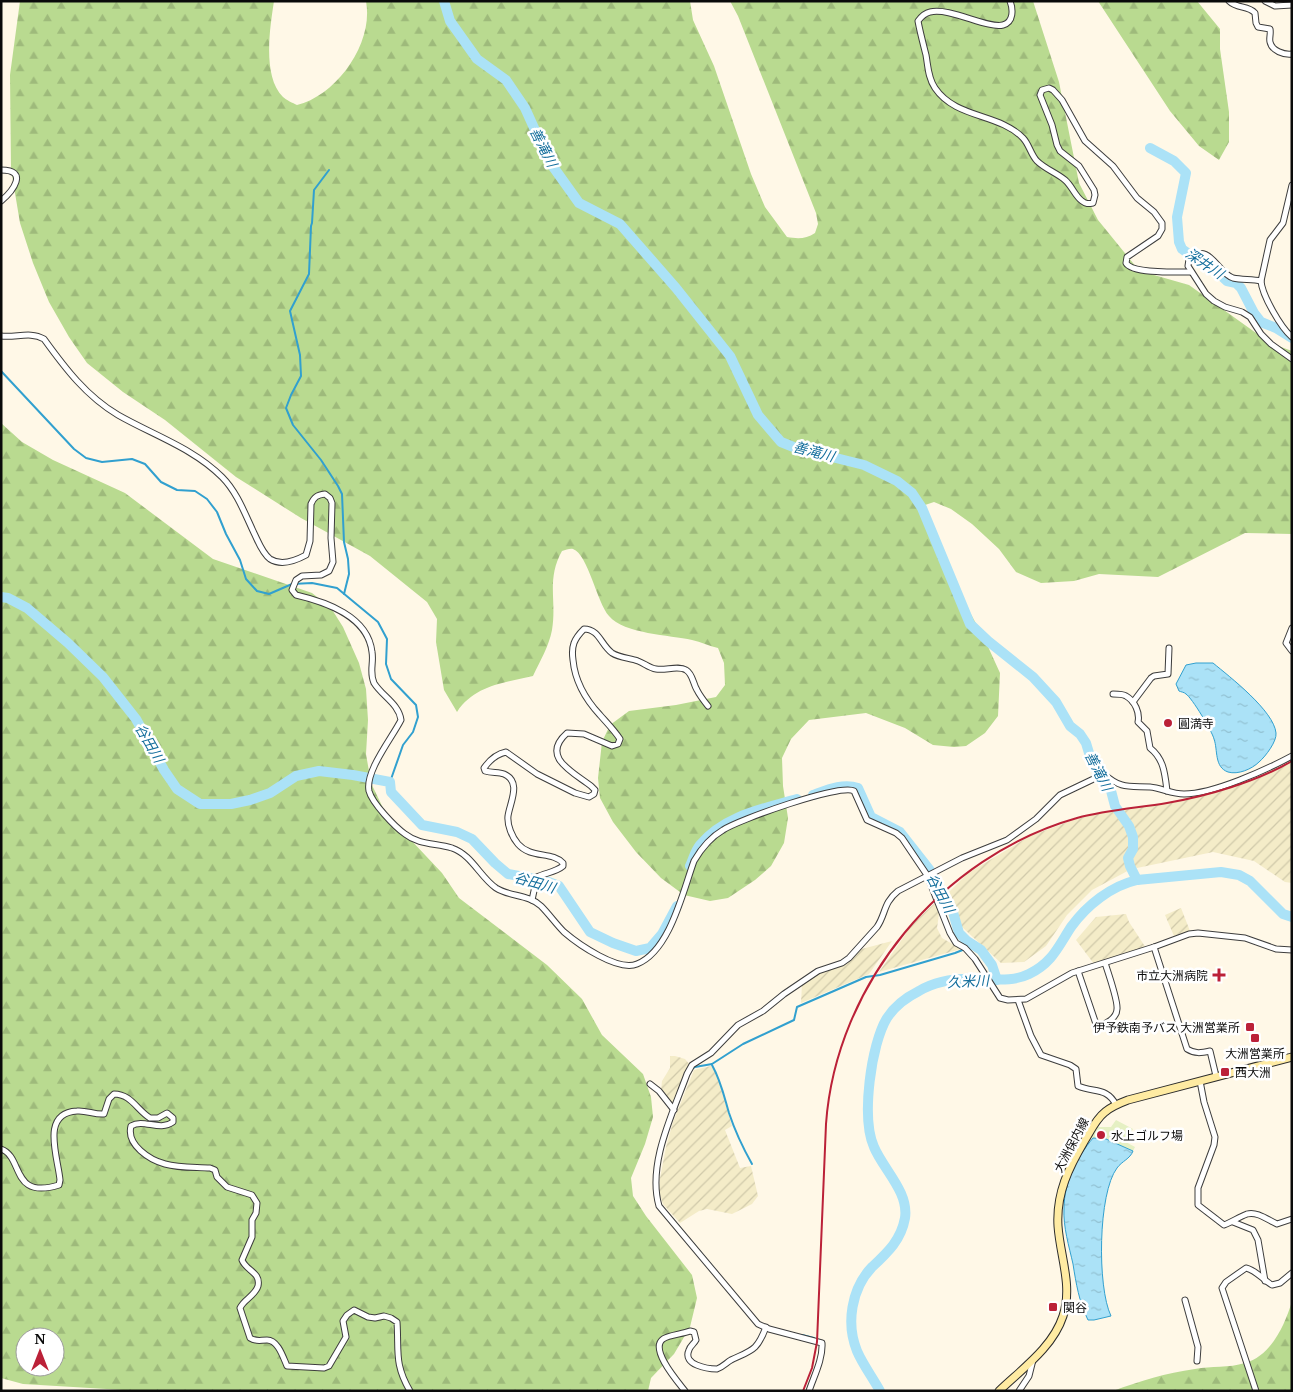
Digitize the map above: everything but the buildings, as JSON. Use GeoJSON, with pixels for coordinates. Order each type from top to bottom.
{"type":"FeatureCollection","features":[{"type":"Feature","properties":{"kind":"main road","name":"大洲保内線"},"geometry":{"type":"LineString","coordinates":[[999,1391],[1034,1358],[1054,1335],[1063,1316],[1067,1292],[1066,1274],[1058,1228],[1058,1211],[1065,1178],[1073,1160],[1092,1127],[1105,1111],[1138,1097],[1292,1057]]}},
{"type":"Feature","properties":{"kind":"street"},"geometry":{"type":"LineString","coordinates":[[1010,1],[1013,15],[1003,25],[944,12],[930,12],[921,16],[918,21],[920,34],[935,88],[960,109],[998,122],[1014,130],[1024,139],[1036,161],[1066,180],[1078,198],[1087,204],[1093,203],[1095,195],[1084,174],[1079,166],[1060,151],[1057,145],[1052,125],[1040,95],[1042,90],[1048,88],[1053,90],[1062,100],[1085,141],[1113,166],[1137,198],[1154,212],[1162,223],[1162,230],[1158,236],[1127,257],[1126,263],[1128,267],[1137,270],[1191,272]]}},
{"type":"Feature","properties":{"kind":"street"},"geometry":{"type":"LineString","coordinates":[[1229,1],[1234,6],[1252,9],[1256,13],[1258,27],[1270,29],[1270,42],[1272,46],[1280,53],[1292,54]]}},
{"type":"Feature","properties":{"kind":"street"},"geometry":{"type":"LineString","coordinates":[[1265,1],[1275,6],[1292,5]]}},
{"type":"Feature","properties":{"kind":"street"},"geometry":{"type":"LineString","coordinates":[[1,170],[9,170],[14,174],[16,186],[1,201]]}},
{"type":"Feature","properties":{"kind":"street"},"geometry":{"type":"LineString","coordinates":[[1292,185],[1282,223],[1270,240],[1261,281],[1262,290],[1285,332],[1292,337]]}},
{"type":"Feature","properties":{"kind":"street"},"geometry":{"type":"LineString","coordinates":[[1261,281],[1233,278],[1224,273],[1208,256],[1202,254],[1195,254],[1189,259],[1188,266],[1206,294],[1225,307],[1242,312],[1250,317],[1261,334],[1271,344],[1292,359]]}},
{"type":"Feature","properties":{"kind":"street"},"geometry":{"type":"LineString","coordinates":[[1,336],[30,335],[44,339],[70,375],[98,401],[117,414],[194,455],[211,467],[229,486],[269,558],[278,562],[288,562],[296,561],[306,555],[309,549],[311,504],[313,499],[318,495],[325,494],[330,498],[332,503],[331,538],[333,562],[328,571],[321,575],[302,576],[296,580],[292,590],[296,595],[318,600],[347,615],[365,632],[372,652],[371,676],[381,692],[400,713],[401,720],[376,762],[368,784],[369,793],[378,807],[404,834],[421,842],[452,848],[464,855],[494,886],[501,891],[532,900],[579,944],[608,960],[621,965],[636,965],[652,954],[662,942],[699,852],[722,830],[740,821],[792,803],[839,790],[851,789],[854,790],[867,820],[896,833],[902,838],[927,875],[950,933],[956,943],[965,948],[979,965],[1000,998],[1008,1000],[1026,998],[1078,971],[1198,932],[1245,938],[1276,949],[1292,950]]}},
{"type":"Feature","properties":{"kind":"street"},"geometry":{"type":"LineString","coordinates":[[1292,628],[1286,643],[1292,651]]}},
{"type":"Feature","properties":{"kind":"street"},"geometry":{"type":"LineString","coordinates":[[532,900],[537,877],[546,872],[560,869],[563,866],[562,863],[555,858],[527,852],[518,845],[509,826],[508,816],[513,802],[514,785],[509,777],[502,773],[485,772],[484,768],[490,761],[506,752],[537,774],[575,793],[589,797],[594,794],[595,790],[592,786],[560,762],[556,754],[556,748],[561,738],[567,732],[584,734],[612,746],[618,744],[620,739],[615,731],[598,714],[576,678],[572,650],[576,637],[584,630],[591,630],[596,632],[602,643],[612,652],[623,657],[640,661],[656,669],[682,668],[691,675],[696,689],[708,706]]}},
{"type":"Feature","properties":{"kind":"street"},"geometry":{"type":"LineString","coordinates":[[1133,702],[1151,678],[1168,674],[1169,648]]}},
{"type":"Feature","properties":{"kind":"street"},"geometry":{"type":"LineString","coordinates":[[1113,694],[1126,696],[1133,702],[1139,714],[1138,722],[1147,731],[1150,748],[1158,754],[1162,761],[1167,791]]}},
{"type":"Feature","properties":{"kind":"street"},"geometry":{"type":"LineString","coordinates":[[809,1391],[818,1365],[822,1343],[766,1328],[758,1324],[659,1206],[655,1182],[661,1148],[687,1074],[692,1065],[711,1053],[738,1025],[763,1011],[818,971],[842,963],[849,958],[881,922],[890,897],[927,875],[962,858],[1007,840],[1036,819],[1060,795],[1104,774],[1120,786],[1152,787],[1187,794],[1232,783],[1292,756]]}},
{"type":"Feature","properties":{"kind":"street"},"geometry":{"type":"LineString","coordinates":[[1154,947],[1187,1049],[1192,1053],[1210,1051],[1216,1076]]}},
{"type":"Feature","properties":{"kind":"street"},"geometry":{"type":"LineString","coordinates":[[1078,971],[1097,1026],[1102,1026],[1116,1016],[1118,1008],[1105,963]]}},
{"type":"Feature","properties":{"kind":"street"},"geometry":{"type":"LineString","coordinates":[[1018,1000],[1031,1036],[1041,1054],[1076,1069],[1078,1086],[1108,1093],[1116,1105]]}},
{"type":"Feature","properties":{"kind":"street"},"geometry":{"type":"LineString","coordinates":[[1200,1081],[1204,1102],[1215,1137],[1214,1145],[1198,1188],[1198,1205],[1224,1224],[1233,1222],[1247,1214],[1257,1214],[1277,1224],[1292,1219]]}},
{"type":"Feature","properties":{"kind":"street"},"geometry":{"type":"LineString","coordinates":[[650,1084],[674,1110]]}},
{"type":"Feature","properties":{"kind":"street"},"geometry":{"type":"LineString","coordinates":[[1,1149],[10,1155],[21,1179],[26,1183],[34,1187],[54,1186],[59,1185],[60,1180],[54,1133],[58,1118],[66,1112],[76,1111],[104,1114],[109,1099],[114,1094],[120,1094],[131,1100],[150,1118],[158,1118],[167,1114],[172,1116],[174,1118],[173,1122],[166,1126],[139,1124],[131,1126],[130,1136],[133,1143],[153,1159],[166,1164],[210,1168],[214,1170],[227,1187],[252,1195],[257,1203],[256,1213],[252,1220],[252,1237],[242,1260],[243,1264],[258,1277],[257,1290],[242,1303],[240,1308],[250,1338],[254,1341],[270,1340],[274,1343],[287,1366],[324,1368],[329,1366],[346,1337],[343,1321],[346,1315],[354,1310],[368,1318],[391,1318],[397,1322],[398,1365],[410,1391]]}},
{"type":"Feature","properties":{"kind":"street"},"geometry":{"type":"LineString","coordinates":[[1233,1222],[1253,1230],[1258,1240],[1265,1281]]}},
{"type":"Feature","properties":{"kind":"street"},"geometry":{"type":"LineString","coordinates":[[1256,1391],[1222,1288],[1226,1282],[1246,1268],[1252,1269],[1272,1285],[1280,1283],[1292,1273]]}},
{"type":"Feature","properties":{"kind":"street"},"geometry":{"type":"LineString","coordinates":[[1185,1300],[1198,1347],[1197,1361]]}},
{"type":"Feature","properties":{"kind":"street"},"geometry":{"type":"LineString","coordinates":[[685,1391],[663,1360],[659,1348],[661,1340],[690,1331],[694,1332],[696,1340],[688,1352],[690,1360],[698,1366],[717,1370],[754,1349],[766,1328]]}},
{"type":"Feature","properties":{"kind":"street"},"geometry":{"type":"LineString","coordinates":[[1019,1391],[1028,1376],[1034,1358]]}},
{"type":"Feature","properties":{"kind":"shaded area"},"geometry":{"type":"Polygon","coordinates":[[[1292,761],[1292,883],[1285,882],[1254,861],[1213,852],[1135,867],[1092,890],[1067,915],[1046,946],[1024,962],[1001,963],[962,927],[947,894],[968,873],[1030,836],[1076,819],[1114,810],[1167,803],[1207,794],[1245,782],[1292,761]]]}},
{"type":"Feature","properties":{"kind":"shaded area"},"geometry":{"type":"Polygon","coordinates":[[[935,903],[939,914],[937,928],[942,938],[961,949],[879,972],[908,928],[935,903]]]}},
{"type":"Feature","properties":{"kind":"shaded area"},"geometry":{"type":"Polygon","coordinates":[[[1181,908],[1190,931],[1174,936],[1165,915],[1181,908]]]}},
{"type":"Feature","properties":{"kind":"shaded area"},"geometry":{"type":"Polygon","coordinates":[[[1126,914],[1146,948],[1094,964],[1076,940],[1096,917],[1126,914]]]}},
{"type":"Feature","properties":{"kind":"shaded area"},"geometry":{"type":"Polygon","coordinates":[[[892,941],[869,974],[801,1003],[802,984],[818,972],[843,964],[858,950],[892,941]]]}},
{"type":"Feature","properties":{"kind":"shaded area"},"geometry":{"type":"Polygon","coordinates":[[[670,1056],[685,1059],[690,1065],[673,1105],[661,1090],[662,1081],[670,1068],[670,1056]]]}},
{"type":"Feature","properties":{"kind":"shaded area"},"geometry":{"type":"Polygon","coordinates":[[[711,1066],[717,1074],[732,1126],[725,1130],[740,1168],[751,1166],[758,1196],[752,1204],[732,1214],[707,1209],[699,1211],[680,1223],[663,1204],[659,1192],[666,1147],[673,1122],[694,1070],[711,1066]]]}},
{"type":"Feature","properties":{"kind":"green space"},"geometry":{"type":"Polygon","coordinates":[[[20,1],[274,1],[269,51],[272,77],[276,88],[283,97],[297,105],[312,99],[326,90],[339,79],[350,65],[364,34],[367,17],[366,1],[690,1],[693,20],[714,66],[751,174],[765,207],[787,237],[798,238],[815,233],[818,224],[816,213],[738,16],[730,1],[1033,1],[1059,82],[1079,183],[1098,220],[1137,268],[1189,285],[1270,343],[1292,351],[1292,534],[1245,533],[1158,577],[1099,574],[1074,581],[1041,583],[1016,572],[999,549],[972,524],[951,509],[934,502],[925,505],[923,516],[937,552],[985,640],[1000,673],[998,716],[985,733],[966,746],[954,747],[933,745],[905,728],[866,713],[809,720],[791,739],[782,758],[783,786],[788,818],[784,843],[771,866],[755,880],[728,898],[710,901],[684,895],[661,878],[636,852],[613,822],[600,798],[598,778],[602,742],[610,725],[629,711],[676,705],[716,697],[725,685],[724,663],[718,648],[692,640],[636,630],[616,622],[609,616],[600,601],[583,560],[573,549],[568,549],[562,551],[554,571],[551,636],[533,676],[491,686],[472,696],[457,712],[444,690],[436,642],[437,619],[427,602],[370,556],[301,518],[236,477],[165,420],[123,392],[87,363],[69,337],[49,302],[33,263],[20,223],[11,169],[10,75],[20,1]]]}},
{"type":"Feature","properties":{"kind":"green space"},"geometry":{"type":"Polygon","coordinates":[[[1098,1],[1197,1],[1220,29],[1220,49],[1229,112],[1229,142],[1219,160],[1199,146],[1170,111],[1098,1]]]}},
{"type":"Feature","properties":{"kind":"green space"},"geometry":{"type":"Polygon","coordinates":[[[1,423],[22,442],[53,460],[125,493],[213,559],[312,593],[331,608],[343,627],[359,663],[366,689],[368,720],[366,754],[371,783],[383,808],[442,873],[459,898],[547,965],[582,999],[602,1035],[643,1074],[651,1097],[653,1117],[645,1144],[631,1178],[633,1196],[646,1216],[692,1275],[697,1298],[690,1327],[674,1354],[651,1378],[648,1391],[140,1391],[23,1384],[1,1378],[1,423]]]}},
{"type":"Feature","properties":{"kind":"green space","name":"水上ゴルフ場"},"geometry":{"type":"Polygon","coordinates":[[[1116,1120],[1133,1129],[1127,1139],[1111,1132],[1109,1133],[1135,1147],[1133,1151],[1106,1139],[1089,1138],[1095,1127],[1111,1127],[1116,1120]]]}},
{"type":"Feature","properties":{"kind":"green space"},"geometry":{"type":"Polygon","coordinates":[[[1292,1301],[1292,1391],[1113,1391],[1174,1373],[1201,1368],[1233,1366],[1254,1359],[1262,1354],[1276,1338],[1292,1301]]]}},
{"type":"Feature","properties":{"kind":"water"},"geometry":{"type":"Polygon","coordinates":[[[1213,663],[1260,705],[1273,724],[1276,736],[1273,744],[1262,759],[1249,769],[1232,773],[1220,766],[1210,729],[1189,697],[1179,691],[1176,684],[1186,665],[1213,663]]]}},
{"type":"Feature","properties":{"kind":"water"},"geometry":{"type":"Polygon","coordinates":[[[1093,1138],[1106,1139],[1133,1151],[1117,1168],[1111,1180],[1103,1218],[1103,1284],[1111,1316],[1088,1320],[1082,1306],[1065,1229],[1064,1208],[1066,1189],[1072,1171],[1093,1138]]]}},
{"type":"Feature","properties":{"kind":"waterway","name":"善滝川"},"geometry":{"type":"LineString","coordinates":[[444,1],[450,21],[477,59],[506,80],[525,108],[549,161],[579,203],[620,224],[676,288],[730,356],[758,415],[781,442],[796,448],[864,465],[897,481],[912,493],[922,508],[970,624],[1033,677],[1056,702],[1070,726],[1080,734],[1086,743],[1092,763],[1109,783],[1115,806],[1129,826],[1133,837],[1133,849],[1128,858],[1137,880]]}},
{"type":"Feature","properties":{"kind":"waterway","name":"深井川"},"geometry":{"type":"LineString","coordinates":[[1150,148],[1174,161],[1186,173],[1177,217],[1179,242],[1182,249],[1208,263],[1227,281],[1236,283],[1241,288],[1261,322],[1276,328],[1292,338]]}},
{"type":"Feature","properties":{"kind":"waterway"},"geometry":{"type":"LineString","coordinates":[[329,170],[314,190],[309,274],[290,311],[300,355],[301,376],[286,408],[293,425],[321,460],[342,494],[344,542],[349,574],[344,594]]}},
{"type":"Feature","properties":{"kind":"waterway"},"geometry":{"type":"LineString","coordinates":[[1,371],[74,449],[86,458],[102,462],[132,459],[145,464],[161,482],[177,490],[195,491],[207,499],[217,512],[240,560],[246,579],[257,591],[269,594],[292,584],[312,583],[337,588],[378,622],[387,639],[386,664],[391,679],[416,705],[418,717],[413,732],[403,745],[390,782]]}},
{"type":"Feature","properties":{"kind":"waterway","name":"谷田川"},"geometry":{"type":"LineString","coordinates":[[1,597],[8,598],[27,608],[68,643],[103,677],[136,719],[164,770],[177,789],[200,804],[231,804],[250,800],[270,793],[296,776],[319,771],[390,782],[391,792],[422,825],[457,832],[472,839],[508,874],[546,881],[559,886],[590,932],[613,943],[636,951],[650,948],[662,934],[677,906]]}},
{"type":"Feature","properties":{"kind":"waterway","name":"谷田川"},"geometry":{"type":"LineString","coordinates":[[813,795],[829,789],[847,786],[858,788],[871,817],[900,832],[929,869],[952,909],[959,933],[981,950],[992,965],[997,980]]}},
{"type":"Feature","properties":{"kind":"waterway","name":"谷田川"},"geometry":{"type":"LineString","coordinates":[[690,866],[700,845],[720,827],[757,810],[797,799]]}},
{"type":"Feature","properties":{"kind":"waterway","name":"久米川"},"geometry":{"type":"LineString","coordinates":[[880,1391],[857,1351],[851,1318],[852,1307],[859,1286],[872,1267],[897,1239],[905,1218],[903,1199],[874,1147],[868,1118],[870,1081],[876,1045],[881,1030],[893,1010],[914,993],[947,981],[962,979],[1010,979],[1023,977],[1037,970],[1049,960],[1084,911],[1109,892],[1137,880],[1221,872],[1239,875],[1250,881],[1283,914],[1292,917]]}},
{"type":"Feature","properties":{"kind":"waterway"},"geometry":{"type":"LineString","coordinates":[[692,1069],[712,1064],[743,1044],[794,1020],[797,1007],[866,977],[880,975],[955,953],[970,947],[972,944]]}},
{"type":"Feature","properties":{"kind":"waterway"},"geometry":{"type":"LineString","coordinates":[[712,1065],[742,1146],[752,1164]]}},
{"type":"Feature","properties":{"kind":"waterway"},"geometry":{"type":"LineString","coordinates":[[669,1215],[711,1265]]}},
{"type":"Feature","properties":{"kind":"waterway"},"geometry":{"type":"LineString","coordinates":[[802,1335],[814,1338]]}},
{"type":"Feature","properties":{"kind":"railway"},"geometry":{"type":"LineString","coordinates":[[803,1391],[812,1368],[817,1342],[826,1124],[834,1072],[850,1022],[874,976],[905,933],[941,895],[982,862],[1028,836],[1088,815],[1167,803],[1215,792],[1247,782],[1292,761]]}},
{"type":"Feature","properties":{"kind":"place","name":"圓満寺"},"geometry":{"type":"Point","coordinates":[1168,723]}},
{"type":"Feature","properties":{"kind":"place","name":"市立大洲病院"},"geometry":{"type":"Point","coordinates":[1219,975]}},
{"type":"Feature","properties":{"kind":"place","name":"伊予鉄南予バス 大洲営業所"},"geometry":{"type":"Point","coordinates":[1250,1027]}},
{"type":"Feature","properties":{"kind":"place","name":"大洲営業所"},"geometry":{"type":"Point","coordinates":[1255,1038]}},
{"type":"Feature","properties":{"kind":"place","name":"西大洲"},"geometry":{"type":"Point","coordinates":[1225,1072]}},
{"type":"Feature","properties":{"kind":"place","name":"水上ゴルフ場"},"geometry":{"type":"Point","coordinates":[1101,1135]}},
{"type":"Feature","properties":{"kind":"place","name":"関谷"},"geometry":{"type":"Point","coordinates":[1053,1307]}}]}
